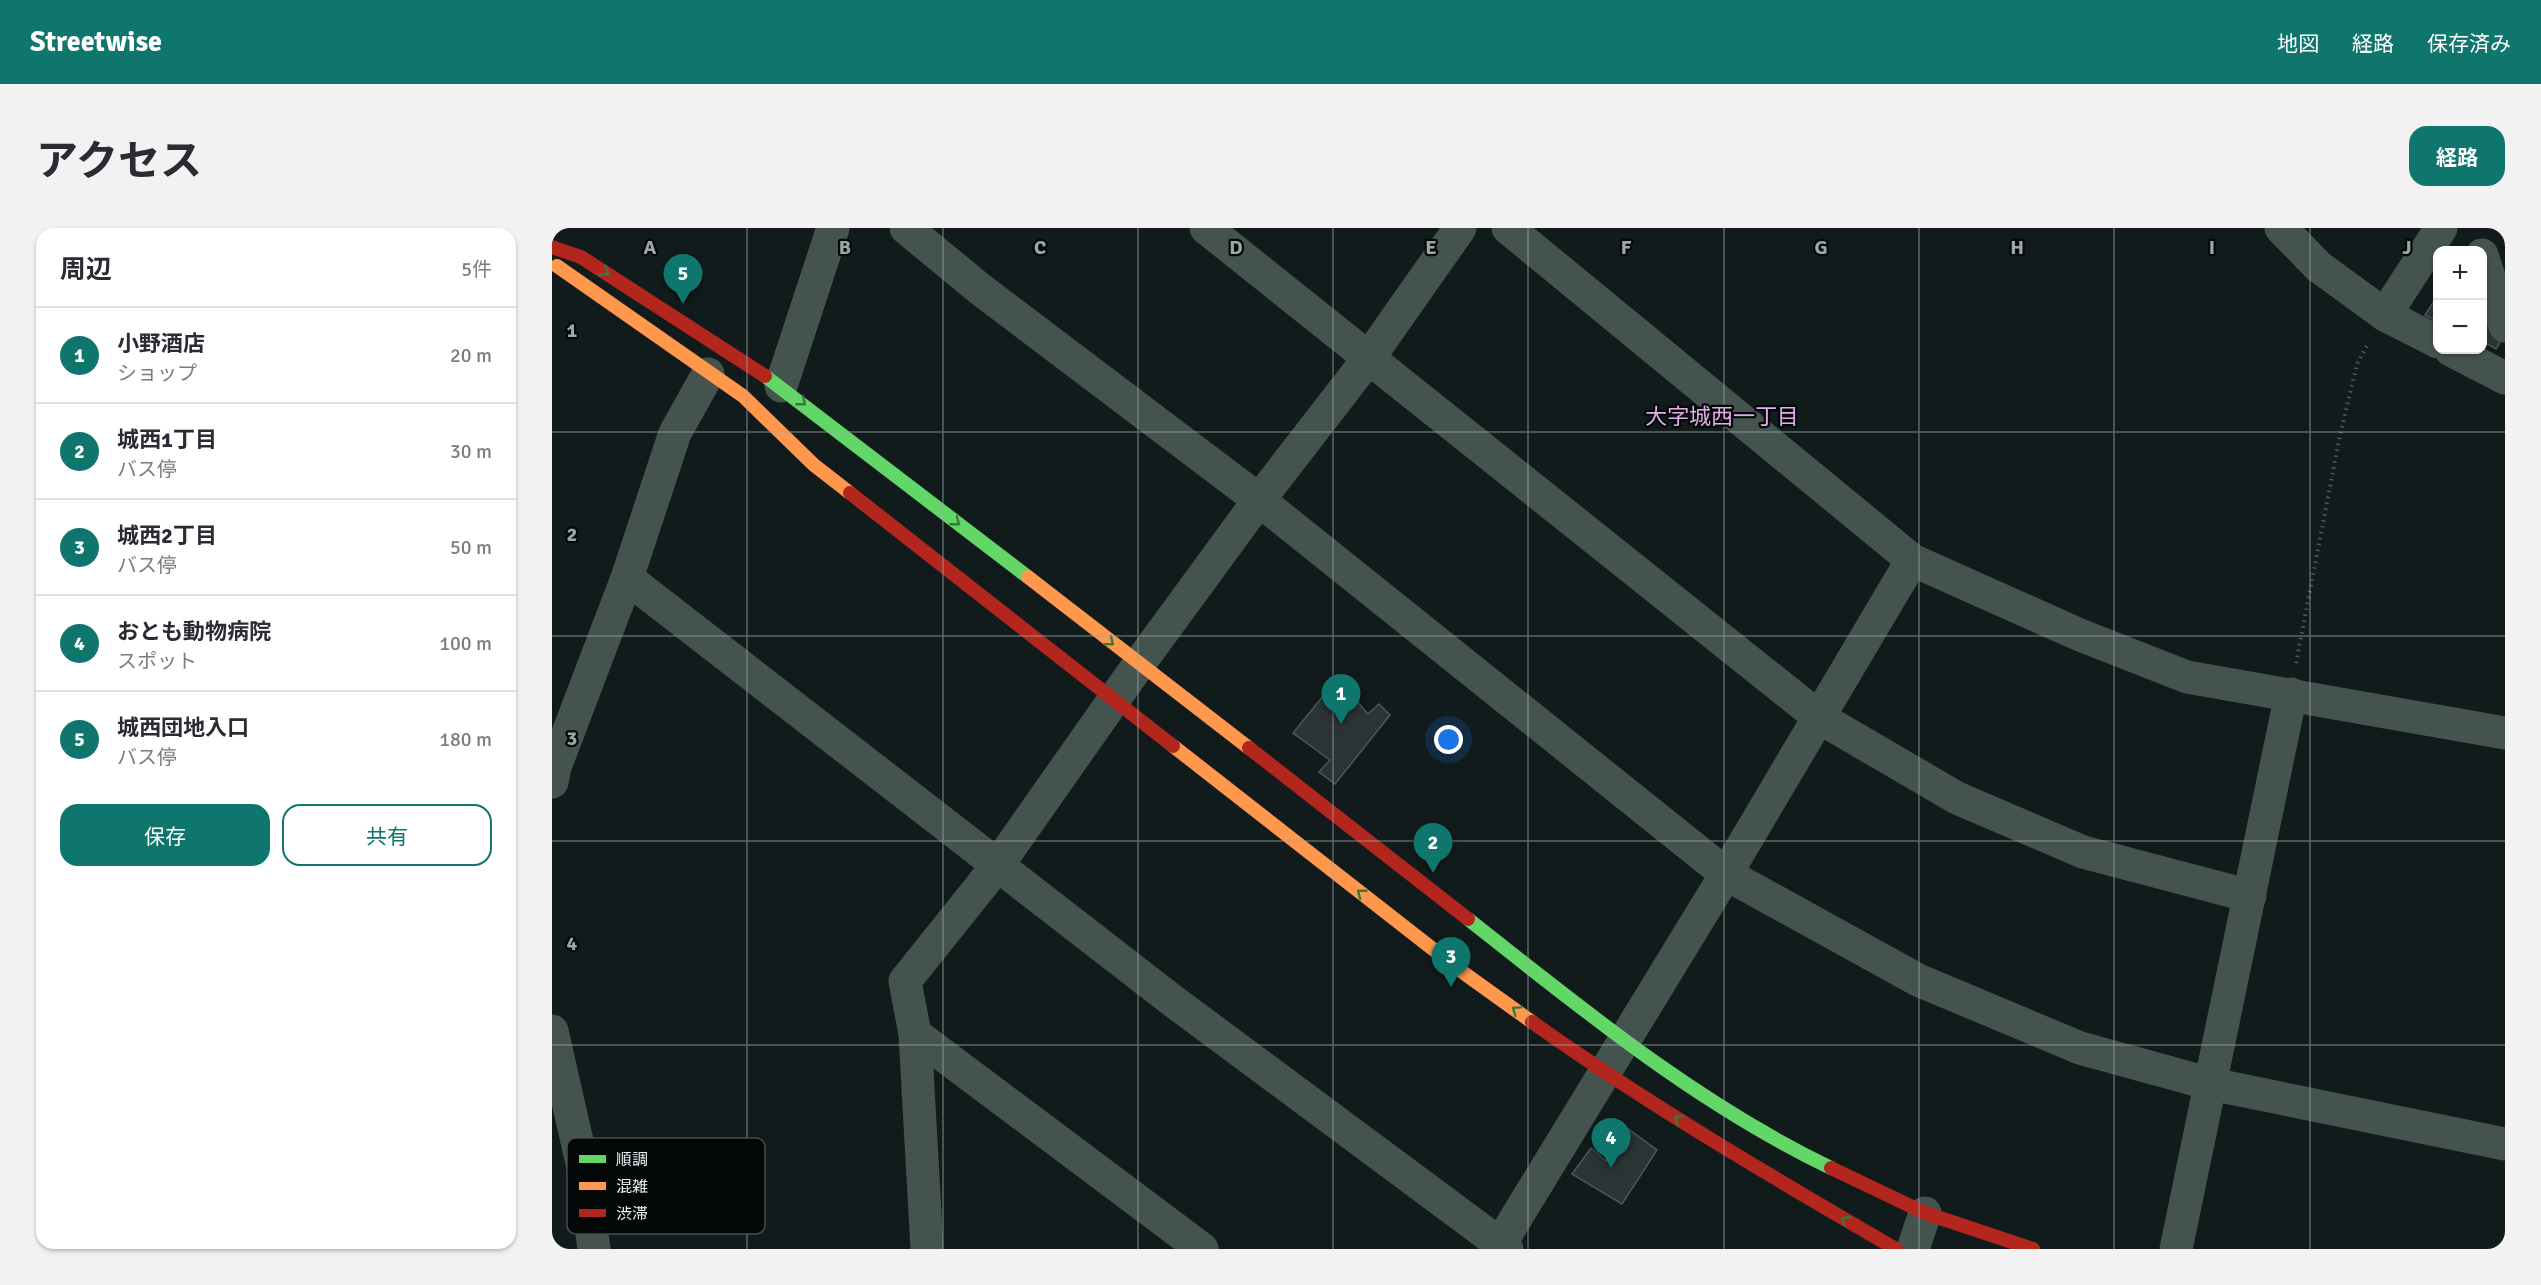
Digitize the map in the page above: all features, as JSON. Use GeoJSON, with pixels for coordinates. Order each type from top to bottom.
{"type":"FeatureCollection","features":[{"type":"Feature","properties":{"kind":"street"},"geometry":{"type":"LineString","coordinates":[[781,386],[833,228]]}},
{"type":"Feature","properties":{"kind":"street"},"geometry":{"type":"LineString","coordinates":[[906,228],[980,289],[1259,500],[1726,874],[1918,981],[2080,1048],[2211,1084],[2505,1144]]}},
{"type":"Feature","properties":{"kind":"street"},"geometry":{"type":"LineString","coordinates":[[1206,228],[1820,718],[1957,798],[2083,852],[2250,896]]}},
{"type":"Feature","properties":{"kind":"street"},"geometry":{"type":"LineString","coordinates":[[927,1249],[915,1034],[905,981],[997,866],[1115,702],[1139,664],[1259,500],[1368,359],[1460,228]]}},
{"type":"Feature","properties":{"kind":"street"},"geometry":{"type":"LineString","coordinates":[[1508,228],[1912,560],[2080,635],[2187,677],[2505,733]]}},
{"type":"Feature","properties":{"kind":"street"},"geometry":{"type":"LineString","coordinates":[[2281,228],[2319,267],[2385,315],[2433,339]]}},
{"type":"Feature","properties":{"kind":"street"},"geometry":{"type":"LineString","coordinates":[[2385,315],[2441,228]]}},
{"type":"Feature","properties":{"kind":"street"},"geometry":{"type":"LineString","coordinates":[[2474,228],[2480,246]]}},
{"type":"Feature","properties":{"kind":"street"},"geometry":{"type":"LineString","coordinates":[[552,247],[581,257],[781,386],[1422,882],[1622,1041],[1790,1148],[1925,1213],[2033,1249]]}},
{"type":"Feature","properties":{"kind":"street"},"geometry":{"type":"LineString","coordinates":[[552,262],[708,374],[743,396],[814,465],[1461,971],[1604,1072],[1787,1186],[1896,1249]]}},
{"type":"Feature","properties":{"kind":"street"},"geometry":{"type":"LineString","coordinates":[[2487,270],[2505,326]]}},
{"type":"Feature","properties":{"kind":"street"},"geometry":{"type":"LineString","coordinates":[[2459,354],[2505,378]]}},
{"type":"Feature","properties":{"kind":"street"},"geometry":{"type":"LineString","coordinates":[[552,782],[555,767],[627,578],[675,433],[708,374]]}},
{"type":"Feature","properties":{"kind":"street"},"geometry":{"type":"LineString","coordinates":[[627,578],[997,866],[1501,1247],[1622,1041],[1820,718],[1912,560]]}},
{"type":"Feature","properties":{"kind":"street"},"geometry":{"type":"LineString","coordinates":[[2175,1249],[2291,694]]}},
{"type":"Feature","properties":{"kind":"street"},"geometry":{"type":"LineString","coordinates":[[552,1031],[576,1138]]}},
{"type":"Feature","properties":{"kind":"street"},"geometry":{"type":"LineString","coordinates":[[915,1034],[1202,1249]]}},
{"type":"Feature","properties":{"kind":"street"},"geometry":{"type":"LineString","coordinates":[[1912,1249],[1925,1213]]}},
{"type":"Feature","properties":{"kind":"street"},"geometry":{"type":"LineString","coordinates":[[592,1234],[594,1249]]}},
{"type":"Feature","properties":{"kind":"path"},"geometry":{"type":"LineString","coordinates":[[2291,694],[2339,440],[2357,364],[2385,315]]}},
{"type":"Feature","properties":{"kind":"building"},"geometry":{"type":"Polygon","coordinates":[[[2433,303],[2433,319],[2425,315],[2433,303]]]}},
{"type":"Feature","properties":{"kind":"building"},"geometry":{"type":"Polygon","coordinates":[[[2487,321],[2495,325],[2503,337],[2496,349],[2487,344],[2487,321]]]}},
{"type":"Feature","properties":{"kind":"building"},"geometry":{"type":"Polygon","coordinates":[[[1337,679],[1368,714],[1379,704],[1390,715],[1335,784],[1319,772],[1330,760],[1293,733],[1337,679]]]}},
{"type":"Feature","properties":{"kind":"building"},"geometry":{"type":"Polygon","coordinates":[[[1627,1128],[1657,1150],[1622,1204],[1572,1174],[1591,1148],[1606,1161],[1627,1128]]]}},
{"type":"Feature","properties":{"kind":"traffic: fast"},"geometry":{"type":"LineString","coordinates":[[765,376],[1028,577]]}},
{"type":"Feature","properties":{"kind":"traffic: fast"},"geometry":{"type":"LineString","coordinates":[[1468,919],[1598,1021],[1688,1085],[1782,1143],[1831,1168]]}},
{"type":"Feature","properties":{"kind":"traffic: slow"},"geometry":{"type":"LineString","coordinates":[[557,266],[743,396],[814,465],[850,493]]}},
{"type":"Feature","properties":{"kind":"traffic: slow"},"geometry":{"type":"LineString","coordinates":[[1028,577],[1249,748]]}},
{"type":"Feature","properties":{"kind":"traffic: slow"},"geometry":{"type":"LineString","coordinates":[[1173,746],[1461,971],[1532,1022]]}},
{"type":"Feature","properties":{"kind":"traffic: jam"},"geometry":{"type":"LineString","coordinates":[[552,247],[581,257],[765,376]]}},
{"type":"Feature","properties":{"kind":"traffic: jam"},"geometry":{"type":"LineString","coordinates":[[850,493],[1173,746]]}},
{"type":"Feature","properties":{"kind":"traffic: jam"},"geometry":{"type":"LineString","coordinates":[[1249,748],[1468,919]]}},
{"type":"Feature","properties":{"kind":"traffic: jam"},"geometry":{"type":"LineString","coordinates":[[1532,1022],[1666,1111],[1896,1249]]}},
{"type":"Feature","properties":{"kind":"traffic: jam"},"geometry":{"type":"LineString","coordinates":[[1831,1168],[1925,1213],[2033,1249]]}},
{"type":"Feature","properties":{"kind":"place","name":"城西団地入口"},"geometry":{"type":"Point","coordinates":[683,304]}},
{"type":"Feature","properties":{"kind":"place","name":"小野酒店"},"geometry":{"type":"Point","coordinates":[1341,724]}},
{"type":"Feature","properties":{"kind":"place","name":"城西1丁目"},"geometry":{"type":"Point","coordinates":[1433,873]}},
{"type":"Feature","properties":{"kind":"place","name":"城西2丁目"},"geometry":{"type":"Point","coordinates":[1451,987]}},
{"type":"Feature","properties":{"kind":"place","name":"おとも動物病院"},"geometry":{"type":"Point","coordinates":[1611,1168]}},
{"type":"Feature","properties":{"kind":"district","name":"大字城西一丁目"},"geometry":{"type":"Point","coordinates":[1722,416]}}]}
